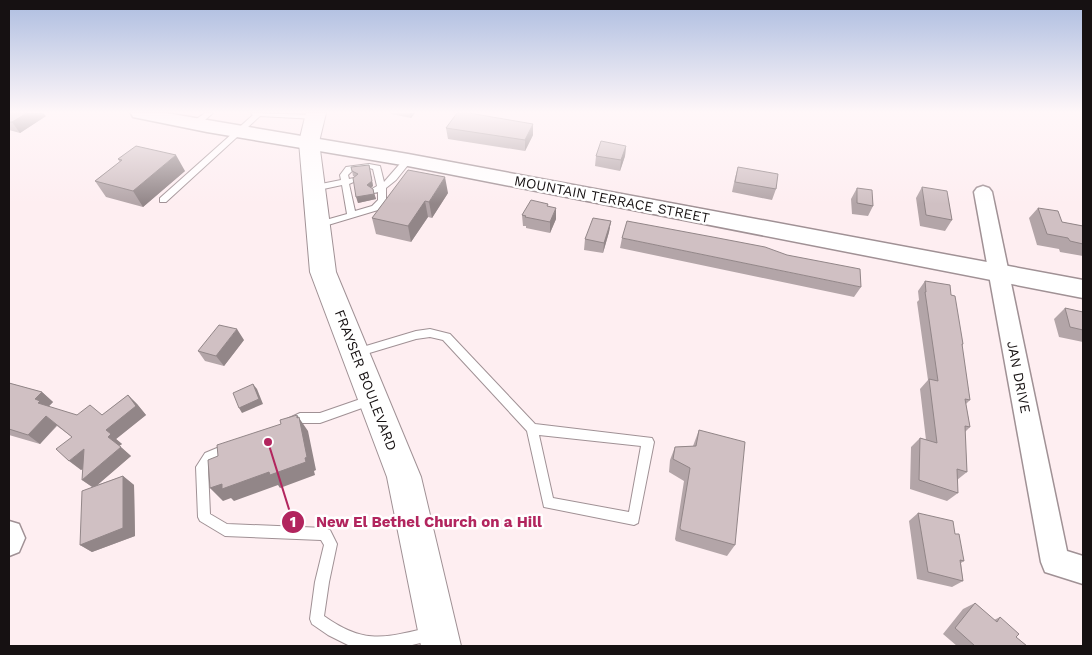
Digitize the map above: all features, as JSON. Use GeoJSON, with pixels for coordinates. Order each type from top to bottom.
{"type":"FeatureCollection","features":[{"type":"Feature","properties":{"kind":"main road","name":"FRAYSER BOULEVARD"},"geometry":{"type":"LineString","coordinates":[[309,144],[324,272],[404,477],[440,639]]}},
{"type":"Feature","properties":{"kind":"street","name":"MOUNTAIN TERRACE STREET"},"geometry":{"type":"LineString","coordinates":[[314,144],[403,171],[999,272],[1083,289]]}},
{"type":"Feature","properties":{"kind":"street","name":"JAN DRIVE"},"geometry":{"type":"LineString","coordinates":[[983,192],[1055,562],[1083,570]]}},
{"type":"Feature","properties":{"kind":"lane"},"geometry":{"type":"LineString","coordinates":[[163,200],[225,144]]}},
{"type":"Feature","properties":{"kind":"lane"},"geometry":{"type":"LineString","coordinates":[[318,225],[352,215],[374,208],[378,205],[382,201],[375,176],[377,168],[369,166],[349,169],[344,175],[349,181],[347,196],[352,215]]}},
{"type":"Feature","properties":{"kind":"lane"},"geometry":{"type":"LineString","coordinates":[[378,190],[403,171]]}},
{"type":"Feature","properties":{"kind":"lane"},"geometry":{"type":"LineString","coordinates":[[314,188],[349,181]]}},
{"type":"Feature","properties":{"kind":"lane"},"geometry":{"type":"LineString","coordinates":[[347,196],[356,194]]}},
{"type":"Feature","properties":{"kind":"lane"},"geometry":{"type":"LineString","coordinates":[[355,353],[416,335],[430,333],[446,337],[532,429],[548,503],[634,519],[648,442],[532,429]]}},
{"type":"Feature","properties":{"kind":"lane"},"geometry":{"type":"LineString","coordinates":[[273,430],[300,418],[320,418],[373,400]]}},
{"type":"Feature","properties":{"kind":"lane"},"geometry":{"type":"LineString","coordinates":[[237,445],[209,457],[202,467],[204,517],[225,530],[325,534],[331,544],[322,582],[318,619],[339,635],[368,645],[440,639]]}},
{"type":"Feature","properties":{"kind":"building"},"geometry":{"type":"Polygon","coordinates":[[[600,144],[626,146],[621,160],[596,156],[600,144]]]}},
{"type":"Feature","properties":{"kind":"building"},"geometry":{"type":"Polygon","coordinates":[[[136,146],[176,155],[133,191],[95,181],[122,160],[118,159],[136,146]]]}},
{"type":"Feature","properties":{"kind":"building"},"geometry":{"type":"Polygon","coordinates":[[[369,165],[372,181],[367,185],[373,189],[374,194],[356,197],[353,178],[358,174],[352,171],[351,167],[369,165]]]}},
{"type":"Feature","properties":{"kind":"building"},"geometry":{"type":"Polygon","coordinates":[[[738,167],[778,174],[776,189],[735,182],[738,167]]]}},
{"type":"Feature","properties":{"kind":"building"},"geometry":{"type":"Polygon","coordinates":[[[408,170],[445,177],[429,202],[425,201],[408,226],[372,218],[408,170]]]}},
{"type":"Feature","properties":{"kind":"building"},"geometry":{"type":"Polygon","coordinates":[[[922,187],[947,191],[952,220],[926,215],[922,187]]]}},
{"type":"Feature","properties":{"kind":"building"},"geometry":{"type":"Polygon","coordinates":[[[857,188],[872,190],[873,206],[857,203],[857,188]]]}},
{"type":"Feature","properties":{"kind":"building"},"geometry":{"type":"Polygon","coordinates":[[[531,200],[556,208],[550,222],[522,215],[531,200]]]}},
{"type":"Feature","properties":{"kind":"building"},"geometry":{"type":"Polygon","coordinates":[[[1038,208],[1058,211],[1062,222],[1083,226],[1083,244],[1070,241],[1068,238],[1047,234],[1038,208]]]}},
{"type":"Feature","properties":{"kind":"building"},"geometry":{"type":"Polygon","coordinates":[[[593,218],[611,221],[604,243],[585,239],[593,218]]]}},
{"type":"Feature","properties":{"kind":"building"},"geometry":{"type":"Polygon","coordinates":[[[627,221],[765,247],[787,255],[860,269],[861,287],[622,238],[627,221]]]}},
{"type":"Feature","properties":{"kind":"building"},"geometry":{"type":"Polygon","coordinates":[[[925,281],[950,285],[951,295],[955,296],[963,344],[970,400],[965,399],[970,427],[965,426],[967,472],[957,469],[958,493],[919,480],[920,438],[937,443],[929,379],[938,381],[925,281]]]}},
{"type":"Feature","properties":{"kind":"building"},"geometry":{"type":"Polygon","coordinates":[[[1065,308],[1083,312],[1083,330],[1070,327],[1065,308]]]}},
{"type":"Feature","properties":{"kind":"building"},"geometry":{"type":"Polygon","coordinates":[[[219,325],[237,329],[216,356],[198,351],[219,325]]]}},
{"type":"Feature","properties":{"kind":"building"},"geometry":{"type":"Polygon","coordinates":[[[9,383],[42,392],[35,399],[40,401],[38,403],[77,415],[90,405],[102,415],[128,395],[136,406],[106,430],[111,434],[108,437],[121,447],[82,480],[84,449],[69,461],[56,449],[72,437],[46,416],[28,435],[9,429],[9,383]]]}},
{"type":"Feature","properties":{"kind":"building"},"geometry":{"type":"Polygon","coordinates":[[[253,384],[259,399],[239,408],[233,393],[253,384]]]}},
{"type":"Feature","properties":{"kind":"building"},"geometry":{"type":"Polygon","coordinates":[[[297,415],[307,457],[305,458],[306,462],[270,475],[269,472],[222,489],[222,484],[210,488],[208,460],[218,456],[217,445],[281,424],[280,420],[297,415]]]}},
{"type":"Feature","properties":{"kind":"building"},"geometry":{"type":"Polygon","coordinates":[[[699,430],[745,442],[735,545],[681,530],[680,528],[690,468],[673,459],[675,447],[696,446],[699,430]]]}},
{"type":"Feature","properties":{"kind":"building"},"geometry":{"type":"Polygon","coordinates":[[[123,476],[123,528],[80,545],[82,491],[123,476]]]}},
{"type":"Feature","properties":{"kind":"building"},"geometry":{"type":"Polygon","coordinates":[[[918,513],[953,521],[955,534],[959,534],[964,561],[960,560],[963,581],[928,572],[918,513]]]}},
{"type":"Feature","properties":{"kind":"building"},"geometry":{"type":"Polygon","coordinates":[[[975,603],[997,622],[1000,617],[1019,634],[1016,637],[1027,646],[975,646],[955,628],[975,603]]]}},
{"type":"Feature","properties":{"kind":"place","name":"New El Bethel Church on a Hill"},"geometry":{"type":"Point","coordinates":[268,442]}}]}
